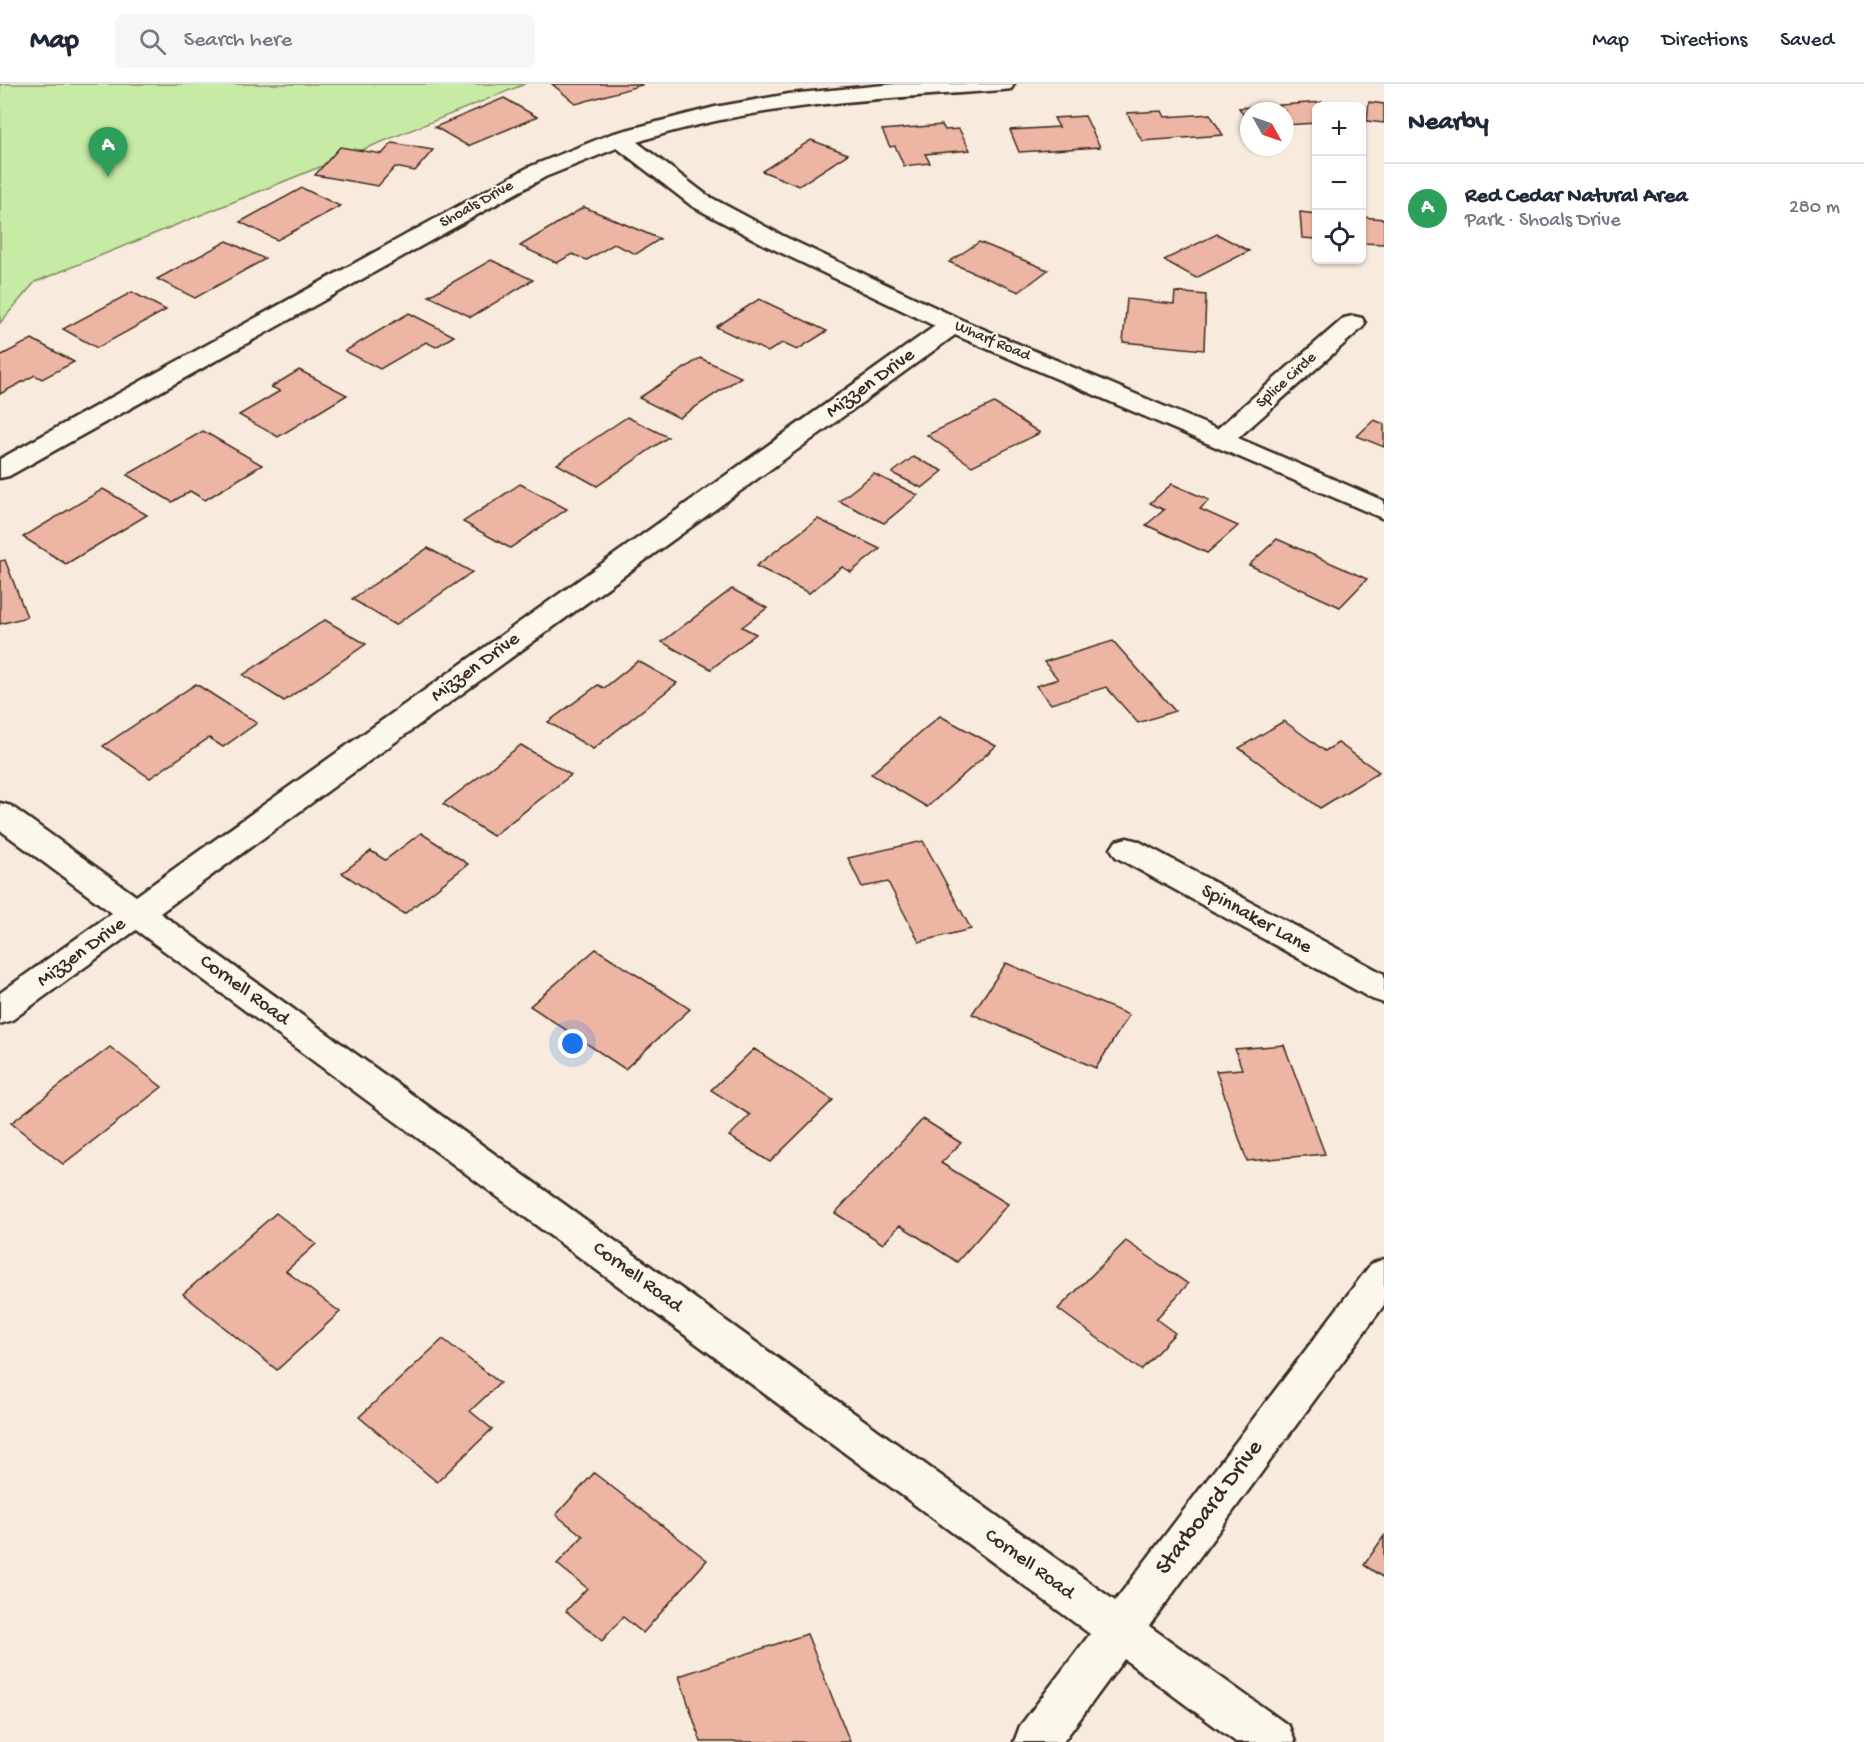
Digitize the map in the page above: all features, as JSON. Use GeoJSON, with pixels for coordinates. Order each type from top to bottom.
{"type":"FeatureCollection","features":[{"type":"Feature","properties":{"kind":"street","name":"Shoals Drive"},"geometry":{"type":"LineString","coordinates":[[0,470],[537,172],[619,139],[695,119],[785,101],[1004,84]]}},
{"type":"Feature","properties":{"kind":"street","name":"Wharf Road"},"geometry":{"type":"LineString","coordinates":[[619,139],[700,201],[775,242],[952,325],[1384,511]]}},
{"type":"Feature","properties":{"kind":"street","name":"Splice Circle"},"geometry":{"type":"LineString","coordinates":[[1221,440],[1353,323]]}},
{"type":"Feature","properties":{"kind":"street","name":"Mizzen Drive"},"geometry":{"type":"LineString","coordinates":[[0,1011],[952,325]]}},
{"type":"Feature","properties":{"kind":"street","name":"Cornell Road"},"geometry":{"type":"LineString","coordinates":[[0,814],[1273,1742]]}},
{"type":"Feature","properties":{"kind":"street","name":"Spinnaker Lane"},"geometry":{"type":"LineString","coordinates":[[1127,849],[1384,990]]}},
{"type":"Feature","properties":{"kind":"street","name":"Starboard Drive"},"geometry":{"type":"LineString","coordinates":[[1036,1742],[1384,1275]]}},
{"type":"Feature","properties":{"kind":"green space"},"geometry":{"type":"Polygon","coordinates":[[[0,84],[525,84],[35,282],[0,323],[0,84]]]}},
{"type":"Feature","properties":{"kind":"building"},"geometry":{"type":"Polygon","coordinates":[[[552,84],[641,84],[642,85],[576,104],[552,84]]]}},
{"type":"Feature","properties":{"kind":"building"},"geometry":{"type":"Polygon","coordinates":[[[504,98],[537,117],[468,146],[435,127],[504,98]]]}},
{"type":"Feature","properties":{"kind":"building"},"geometry":{"type":"Polygon","coordinates":[[[1369,102],[1384,104],[1384,123],[1367,121],[1369,102]]]}},
{"type":"Feature","properties":{"kind":"building"},"geometry":{"type":"Polygon","coordinates":[[[1312,103],[1312,123],[1294,124],[1294,104],[1312,103]]]}},
{"type":"Feature","properties":{"kind":"building"},"geometry":{"type":"Polygon","coordinates":[[[1162,111],[1165,117],[1210,114],[1223,135],[1142,141],[1127,113],[1162,111]]]}},
{"type":"Feature","properties":{"kind":"building"},"geometry":{"type":"Polygon","coordinates":[[[1085,116],[1100,147],[1019,152],[1010,130],[1059,127],[1054,118],[1085,116]]]}},
{"type":"Feature","properties":{"kind":"building"},"geometry":{"type":"Polygon","coordinates":[[[942,125],[945,130],[959,129],[970,150],[925,154],[930,163],[904,166],[895,146],[890,147],[882,130],[942,125]]]}},
{"type":"Feature","properties":{"kind":"building"},"geometry":{"type":"Polygon","coordinates":[[[811,140],[848,154],[799,186],[762,171],[811,140]]]}},
{"type":"Feature","properties":{"kind":"building"},"geometry":{"type":"Polygon","coordinates":[[[392,143],[433,150],[415,171],[395,167],[378,186],[315,175],[340,147],[382,154],[392,143]]]}},
{"type":"Feature","properties":{"kind":"building"},"geometry":{"type":"Polygon","coordinates":[[[302,188],[340,206],[277,240],[240,222],[302,188]]]}},
{"type":"Feature","properties":{"kind":"building"},"geometry":{"type":"Polygon","coordinates":[[[584,207],[660,239],[636,254],[614,244],[587,260],[572,254],[557,263],[520,246],[584,207]]]}},
{"type":"Feature","properties":{"kind":"building"},"geometry":{"type":"Polygon","coordinates":[[[1300,212],[1312,214],[1312,239],[1302,238],[1300,212]]]}},
{"type":"Feature","properties":{"kind":"building"},"geometry":{"type":"Polygon","coordinates":[[[1366,217],[1384,219],[1384,244],[1366,243],[1366,217]]]}},
{"type":"Feature","properties":{"kind":"building"},"geometry":{"type":"Polygon","coordinates":[[[1217,234],[1249,251],[1196,278],[1164,260],[1217,234]]]}},
{"type":"Feature","properties":{"kind":"building"},"geometry":{"type":"Polygon","coordinates":[[[227,241],[265,259],[195,298],[157,279],[227,241]]]}},
{"type":"Feature","properties":{"kind":"building"},"geometry":{"type":"Polygon","coordinates":[[[979,242],[1048,270],[1019,292],[949,262],[979,242]]]}},
{"type":"Feature","properties":{"kind":"building"},"geometry":{"type":"Polygon","coordinates":[[[491,260],[533,280],[471,317],[429,296],[491,260]]]}},
{"type":"Feature","properties":{"kind":"building"},"geometry":{"type":"Polygon","coordinates":[[[132,292],[166,310],[97,348],[63,329],[132,292]]]}},
{"type":"Feature","properties":{"kind":"building"},"geometry":{"type":"Polygon","coordinates":[[[1175,292],[1206,295],[1204,350],[1123,342],[1127,299],[1174,304],[1175,292]]]}},
{"type":"Feature","properties":{"kind":"building"},"geometry":{"type":"Polygon","coordinates":[[[759,299],[827,331],[797,350],[782,343],[768,352],[716,327],[759,299]]]}},
{"type":"Feature","properties":{"kind":"building"},"geometry":{"type":"Polygon","coordinates":[[[409,313],[454,336],[436,347],[426,342],[380,369],[345,351],[409,313]]]}},
{"type":"Feature","properties":{"kind":"building"},"geometry":{"type":"Polygon","coordinates":[[[32,339],[74,362],[42,379],[35,375],[0,394],[0,356],[32,339]]]}},
{"type":"Feature","properties":{"kind":"building"},"geometry":{"type":"Polygon","coordinates":[[[700,358],[741,377],[679,418],[639,398],[700,358]]]}},
{"type":"Feature","properties":{"kind":"building"},"geometry":{"type":"Polygon","coordinates":[[[299,370],[347,395],[278,437],[239,415],[280,391],[271,387],[299,370]]]}},
{"type":"Feature","properties":{"kind":"building"},"geometry":{"type":"Polygon","coordinates":[[[994,403],[1040,433],[972,466],[927,435],[994,403]]]}},
{"type":"Feature","properties":{"kind":"building"},"geometry":{"type":"Polygon","coordinates":[[[627,417],[668,437],[597,486],[557,464],[627,417]]]}},
{"type":"Feature","properties":{"kind":"building"},"geometry":{"type":"Polygon","coordinates":[[[1374,420],[1384,424],[1384,447],[1357,436],[1374,420]]]}},
{"type":"Feature","properties":{"kind":"building"},"geometry":{"type":"Polygon","coordinates":[[[203,431],[262,465],[205,500],[190,491],[172,502],[127,475],[203,431]]]}},
{"type":"Feature","properties":{"kind":"building"},"geometry":{"type":"Polygon","coordinates":[[[913,457],[943,471],[922,488],[892,473],[913,457]]]}},
{"type":"Feature","properties":{"kind":"building"},"geometry":{"type":"Polygon","coordinates":[[[874,474],[918,495],[884,523],[839,501],[874,474]]]}},
{"type":"Feature","properties":{"kind":"building"},"geometry":{"type":"Polygon","coordinates":[[[520,484],[567,509],[510,548],[463,522],[520,484]]]}},
{"type":"Feature","properties":{"kind":"building"},"geometry":{"type":"Polygon","coordinates":[[[1172,484],[1209,500],[1200,509],[1238,526],[1207,553],[1146,525],[1164,510],[1150,503],[1172,484]]]}},
{"type":"Feature","properties":{"kind":"building"},"geometry":{"type":"Polygon","coordinates":[[[103,489],[147,515],[66,564],[23,537],[103,489]]]}},
{"type":"Feature","properties":{"kind":"building"},"geometry":{"type":"Polygon","coordinates":[[[818,519],[880,549],[851,572],[842,567],[809,593],[756,566],[818,519]]]}},
{"type":"Feature","properties":{"kind":"building"},"geometry":{"type":"Polygon","coordinates":[[[1277,539],[1367,579],[1340,607],[1249,565],[1277,539]]]}},
{"type":"Feature","properties":{"kind":"building"},"geometry":{"type":"Polygon","coordinates":[[[428,548],[472,572],[395,625],[352,599],[428,548]]]}},
{"type":"Feature","properties":{"kind":"building"},"geometry":{"type":"Polygon","coordinates":[[[5,560],[27,617],[0,624],[0,561],[5,560]]]}},
{"type":"Feature","properties":{"kind":"building"},"geometry":{"type":"Polygon","coordinates":[[[732,589],[767,608],[742,627],[756,634],[711,669],[662,642],[732,589]]]}},
{"type":"Feature","properties":{"kind":"building"},"geometry":{"type":"Polygon","coordinates":[[[325,620],[366,644],[284,701],[243,675],[325,620]]]}},
{"type":"Feature","properties":{"kind":"building"},"geometry":{"type":"Polygon","coordinates":[[[1113,641],[1175,711],[1138,723],[1106,687],[1051,704],[1036,686],[1058,679],[1044,662],[1113,641]]]}},
{"type":"Feature","properties":{"kind":"building"},"geometry":{"type":"Polygon","coordinates":[[[638,661],[677,683],[593,749],[548,722],[598,685],[604,688],[638,661]]]}},
{"type":"Feature","properties":{"kind":"building"},"geometry":{"type":"Polygon","coordinates":[[[196,684],[257,723],[223,747],[209,738],[150,778],[103,746],[196,684]]]}},
{"type":"Feature","properties":{"kind":"building"},"geometry":{"type":"Polygon","coordinates":[[[940,716],[996,746],[927,807],[871,774],[940,716]]]}},
{"type":"Feature","properties":{"kind":"building"},"geometry":{"type":"Polygon","coordinates":[[[1284,721],[1325,751],[1338,743],[1379,772],[1320,808],[1239,748],[1284,721]]]}},
{"type":"Feature","properties":{"kind":"building"},"geometry":{"type":"Polygon","coordinates":[[[521,745],[571,775],[493,836],[443,804],[521,745]]]}},
{"type":"Feature","properties":{"kind":"building"},"geometry":{"type":"Polygon","coordinates":[[[421,833],[468,864],[404,914],[342,873],[371,851],[385,860],[421,833]]]}},
{"type":"Feature","properties":{"kind":"building"},"geometry":{"type":"Polygon","coordinates":[[[923,841],[971,929],[919,942],[888,882],[862,887],[848,858],[923,841]]]}},
{"type":"Feature","properties":{"kind":"building"},"geometry":{"type":"Polygon","coordinates":[[[596,949],[690,1009],[625,1069],[530,1006],[596,949]]]}},
{"type":"Feature","properties":{"kind":"building"},"geometry":{"type":"Polygon","coordinates":[[[1006,963],[1129,1015],[1096,1068],[972,1014],[1006,963]]]}},
{"type":"Feature","properties":{"kind":"building"},"geometry":{"type":"Polygon","coordinates":[[[1284,1045],[1325,1154],[1247,1161],[1216,1071],[1242,1069],[1235,1049],[1284,1045]]]}},
{"type":"Feature","properties":{"kind":"building"},"geometry":{"type":"Polygon","coordinates":[[[110,1047],[162,1087],[63,1164],[11,1123],[110,1047]]]}},
{"type":"Feature","properties":{"kind":"building"},"geometry":{"type":"Polygon","coordinates":[[[754,1049],[833,1100],[770,1162],[729,1136],[750,1115],[711,1090],[754,1049]]]}},
{"type":"Feature","properties":{"kind":"building"},"geometry":{"type":"Polygon","coordinates":[[[923,1119],[961,1143],[941,1163],[1008,1204],[957,1262],[900,1225],[883,1244],[835,1213],[923,1119]]]}},
{"type":"Feature","properties":{"kind":"building"},"geometry":{"type":"Polygon","coordinates":[[[276,1213],[316,1244],[286,1271],[340,1312],[277,1370],[183,1294],[276,1213]]]}},
{"type":"Feature","properties":{"kind":"building"},"geometry":{"type":"Polygon","coordinates":[[[1126,1241],[1188,1284],[1156,1319],[1175,1333],[1141,1370],[1058,1309],[1126,1241]]]}},
{"type":"Feature","properties":{"kind":"building"},"geometry":{"type":"Polygon","coordinates":[[[443,1339],[500,1383],[470,1411],[492,1429],[437,1482],[359,1417],[443,1339]]]}},
{"type":"Feature","properties":{"kind":"building"},"geometry":{"type":"Polygon","coordinates":[[[594,1473],[707,1560],[643,1633],[623,1617],[602,1641],[566,1611],[587,1588],[557,1564],[583,1536],[556,1515],[594,1473]]]}},
{"type":"Feature","properties":{"kind":"building"},"geometry":{"type":"Polygon","coordinates":[[[1384,1536],[1384,1578],[1364,1565],[1384,1536]]]}},
{"type":"Feature","properties":{"kind":"building"},"geometry":{"type":"Polygon","coordinates":[[[807,1634],[850,1742],[701,1742],[679,1676],[807,1634]]]}},
{"type":"Feature","properties":{"kind":"place","name":"Red Cedar Natural Area"},"geometry":{"type":"Point","coordinates":[108,177]}}]}
